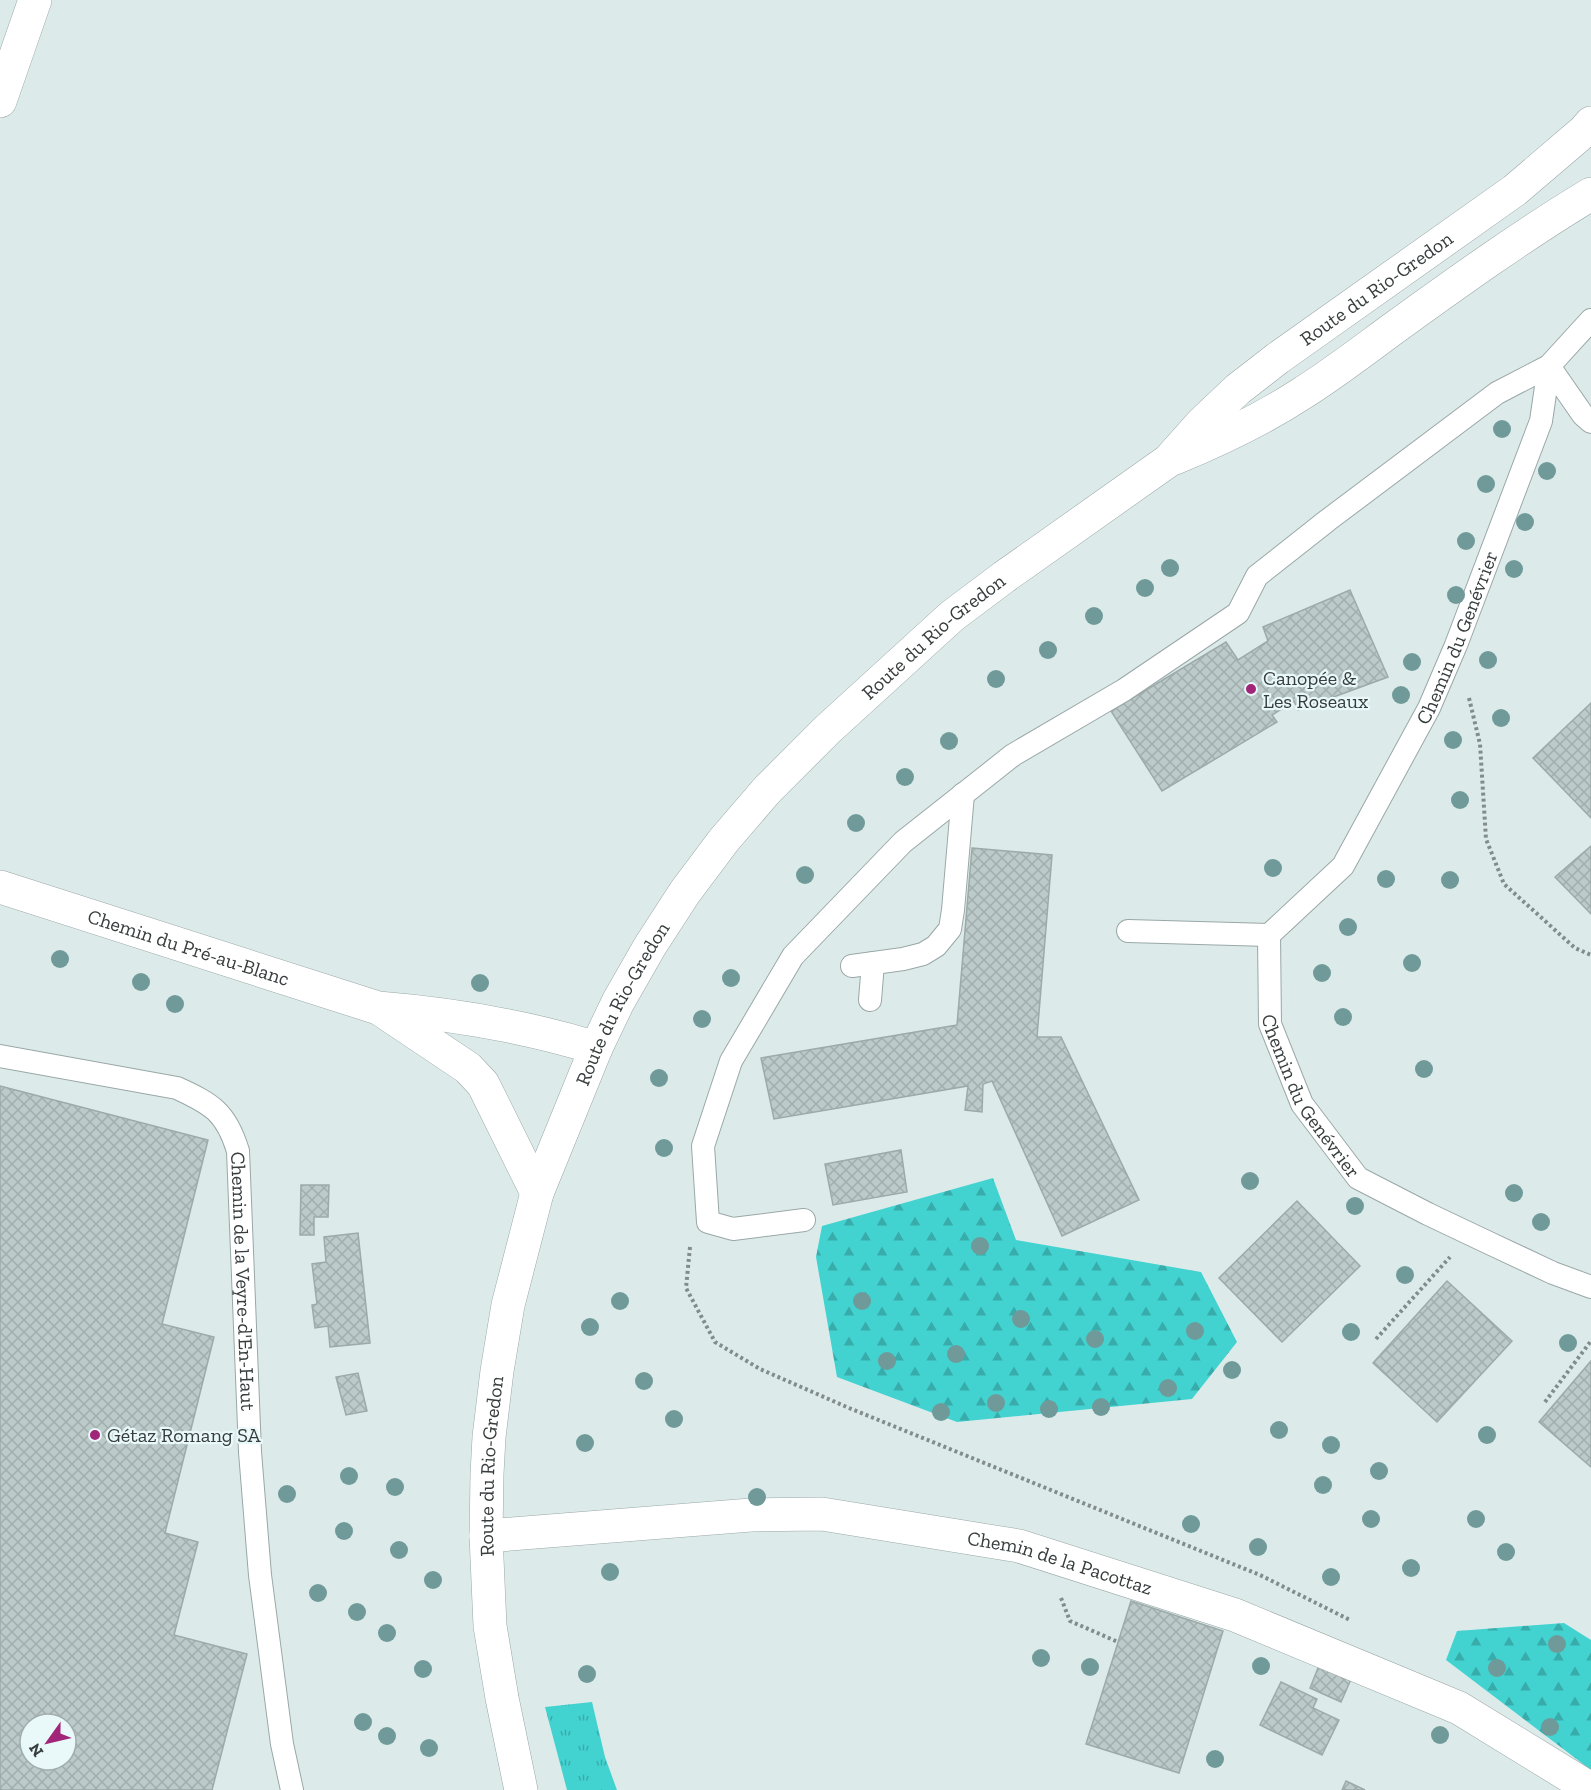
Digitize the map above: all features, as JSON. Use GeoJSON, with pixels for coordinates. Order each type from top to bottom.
{"type":"FeatureCollection","features":[{"type":"Feature","properties":{"kind":"main road"},"geometry":{"type":"LineString","coordinates":[[0,101],[36,0]]}},
{"type":"Feature","properties":{"kind":"main road","name":"Route du Rio-Gredon"},"geometry":{"type":"LineString","coordinates":[[521,1790],[513,1758],[490,1626],[486,1536],[489,1437],[497,1371],[508,1305],[537,1193],[596,1048],[618,1002],[650,946],[685,892],[724,840],[774,783],[827,730],[952,616],[1168,461],[1202,423],[1238,389],[1287,351],[1515,190],[1591,123]]}},
{"type":"Feature","properties":{"kind":"main road","name":"Route du Rio-Gredon"},"geometry":{"type":"LineString","coordinates":[[1168,461],[1216,442],[1303,393],[1507,247],[1591,194]]}},
{"type":"Feature","properties":{"kind":"main road","name":"Chemin du Pré-au-Blanc"},"geometry":{"type":"LineString","coordinates":[[0,887],[378,1008],[432,1012],[534,1030],[596,1048]]}},
{"type":"Feature","properties":{"kind":"main road","name":"Chemin du Pré-au-Blanc"},"geometry":{"type":"LineString","coordinates":[[378,1008],[468,1068],[483,1084],[537,1193]]}},
{"type":"Feature","properties":{"kind":"main road","name":"Chemin de la Pacottaz"},"geometry":{"type":"LineString","coordinates":[[486,1536],[752,1515],[822,1514],[1019,1546],[1235,1615],[1459,1708],[1591,1789]]}},
{"type":"Feature","properties":{"kind":"main road","name":"Route du Rio-Gredon"},"geometry":{"type":"LineString","coordinates":[[513,1758],[527,1790]]}},
{"type":"Feature","properties":{"kind":"lane"},"geometry":{"type":"LineString","coordinates":[[804,1220],[733,1229],[708,1222],[703,1146],[731,1061],[793,956],[903,842],[963,794],[1013,755],[1124,690],[1238,613],[1257,576],[1407,457],[1497,393],[1549,366],[1591,320]]}},
{"type":"Feature","properties":{"kind":"lane"},"geometry":{"type":"LineString","coordinates":[[1549,366],[1582,415],[1591,422]]}},
{"type":"Feature","properties":{"kind":"lane","name":"Chemin du Genévrier"},"geometry":{"type":"LineString","coordinates":[[1549,366],[1541,421],[1456,645],[1429,708],[1343,866],[1269,935],[1270,1024],[1302,1104],[1358,1178],[1553,1273],[1591,1287]]}},
{"type":"Feature","properties":{"kind":"lane"},"geometry":{"type":"LineString","coordinates":[[870,1000],[862,964],[923,954],[936,946],[950,928],[954,910],[963,794]]}},
{"type":"Feature","properties":{"kind":"lane"},"geometry":{"type":"LineString","coordinates":[[1128,931],[1269,935]]}},
{"type":"Feature","properties":{"kind":"lane","name":"Chemin de la Veyre-d'En-Haut"},"geometry":{"type":"LineString","coordinates":[[0,1056],[177,1088],[202,1099],[221,1113],[232,1133],[238,1150],[250,1452],[259,1564],[282,1743],[292,1790]]}},
{"type":"Feature","properties":{"kind":"path"},"geometry":{"type":"LineString","coordinates":[[1456,645],[1480,744],[1486,838],[1504,884],[1575,948],[1591,955]]}},
{"type":"Feature","properties":{"kind":"path"},"geometry":{"type":"LineString","coordinates":[[708,1222],[690,1238],[686,1288],[715,1342],[760,1369],[1014,1476],[1260,1575],[1355,1623]]}},
{"type":"Feature","properties":{"kind":"path"},"geometry":{"type":"LineString","coordinates":[[1376,1339],[1470,1234]]}},
{"type":"Feature","properties":{"kind":"path"},"geometry":{"type":"LineString","coordinates":[[1545,1402],[1591,1341]]}},
{"type":"Feature","properties":{"kind":"path"},"geometry":{"type":"LineString","coordinates":[[1044,1554],[1070,1621],[1118,1642]]}},
{"type":"Feature","properties":{"kind":"green space"},"geometry":{"type":"Polygon","coordinates":[[[993,1178],[1016,1240],[1201,1272],[1237,1342],[1192,1399],[957,1422],[837,1377],[816,1257],[822,1226],[993,1178]]]}},
{"type":"Feature","properties":{"kind":"green space"},"geometry":{"type":"Polygon","coordinates":[[[1564,1623],[1591,1640],[1591,1770],[1446,1660],[1457,1631],[1564,1623]]]}},
{"type":"Feature","properties":{"kind":"green space"},"geometry":{"type":"Polygon","coordinates":[[[592,1702],[605,1757],[617,1790],[567,1790],[545,1707],[592,1702]]]}},
{"type":"Feature","properties":{"kind":"building","name":"Canopée & Les Roseaux"},"geometry":{"type":"Polygon","coordinates":[[[1350,590],[1388,677],[1298,710],[1294,701],[1272,715],[1277,722],[1162,791],[1111,711],[1226,642],[1238,660],[1268,641],[1263,627],[1350,590]]]}},
{"type":"Feature","properties":{"kind":"building"},"geometry":{"type":"Polygon","coordinates":[[[1591,703],[1591,818],[1533,758],[1591,703]]]}},
{"type":"Feature","properties":{"kind":"building"},"geometry":{"type":"Polygon","coordinates":[[[1591,846],[1591,914],[1555,877],[1591,846]]]}},
{"type":"Feature","properties":{"kind":"building"},"geometry":{"type":"Polygon","coordinates":[[[972,848],[1052,855],[1037,1037],[1061,1037],[1139,1200],[1062,1236],[992,1081],[983,1084],[982,1112],[965,1110],[968,1086],[774,1119],[761,1058],[957,1025],[972,848]]]}},
{"type":"Feature","properties":{"kind":"building","name":"Gétaz Romang SA"},"geometry":{"type":"Polygon","coordinates":[[[0,1086],[208,1140],[162,1324],[214,1337],[165,1533],[198,1542],[174,1635],[247,1654],[212,1790],[0,1790],[0,1086]]]}},
{"type":"Feature","properties":{"kind":"building"},"geometry":{"type":"Polygon","coordinates":[[[901,1150],[907,1192],[833,1205],[825,1164],[901,1150]]]}},
{"type":"Feature","properties":{"kind":"building"},"geometry":{"type":"Polygon","coordinates":[[[301,1185],[329,1185],[328,1217],[314,1217],[314,1235],[300,1235],[301,1185]]]}},
{"type":"Feature","properties":{"kind":"building"},"geometry":{"type":"Polygon","coordinates":[[[1297,1201],[1360,1266],[1282,1342],[1219,1278],[1297,1201]]]}},
{"type":"Feature","properties":{"kind":"building"},"geometry":{"type":"Polygon","coordinates":[[[358,1233],[370,1343],[330,1347],[328,1326],[315,1328],[312,1305],[317,1304],[312,1264],[326,1262],[324,1237],[358,1233]]]}},
{"type":"Feature","properties":{"kind":"building"},"geometry":{"type":"Polygon","coordinates":[[[1447,1281],[1512,1341],[1437,1422],[1373,1363],[1447,1281]]]}},
{"type":"Feature","properties":{"kind":"building"},"geometry":{"type":"Polygon","coordinates":[[[1591,1361],[1591,1467],[1539,1422],[1591,1361]]]}},
{"type":"Feature","properties":{"kind":"building"},"geometry":{"type":"Polygon","coordinates":[[[358,1373],[367,1411],[346,1415],[336,1377],[358,1373]]]}},
{"type":"Feature","properties":{"kind":"building"},"geometry":{"type":"Polygon","coordinates":[[[1131,1601],[1223,1631],[1179,1773],[1086,1744],[1131,1601]]]}},
{"type":"Feature","properties":{"kind":"building"},"geometry":{"type":"Polygon","coordinates":[[[1320,1663],[1352,1677],[1341,1702],[1310,1688],[1320,1663]]]}},
{"type":"Feature","properties":{"kind":"building"},"geometry":{"type":"Polygon","coordinates":[[[1281,1682],[1317,1699],[1313,1708],[1339,1720],[1322,1755],[1260,1725],[1281,1682]]]}},
{"type":"Feature","properties":{"kind":"building"},"geometry":{"type":"Polygon","coordinates":[[[1346,1781],[1365,1790],[1342,1790],[1346,1781]]]}},
{"type":"Feature","properties":{"kind":"place","name":"Canopée & Les Roseaux"},"geometry":{"type":"Point","coordinates":[1251,689]}},
{"type":"Feature","properties":{"kind":"place","name":"Gétaz Romang SA"},"geometry":{"type":"Point","coordinates":[95,1435]}}]}
